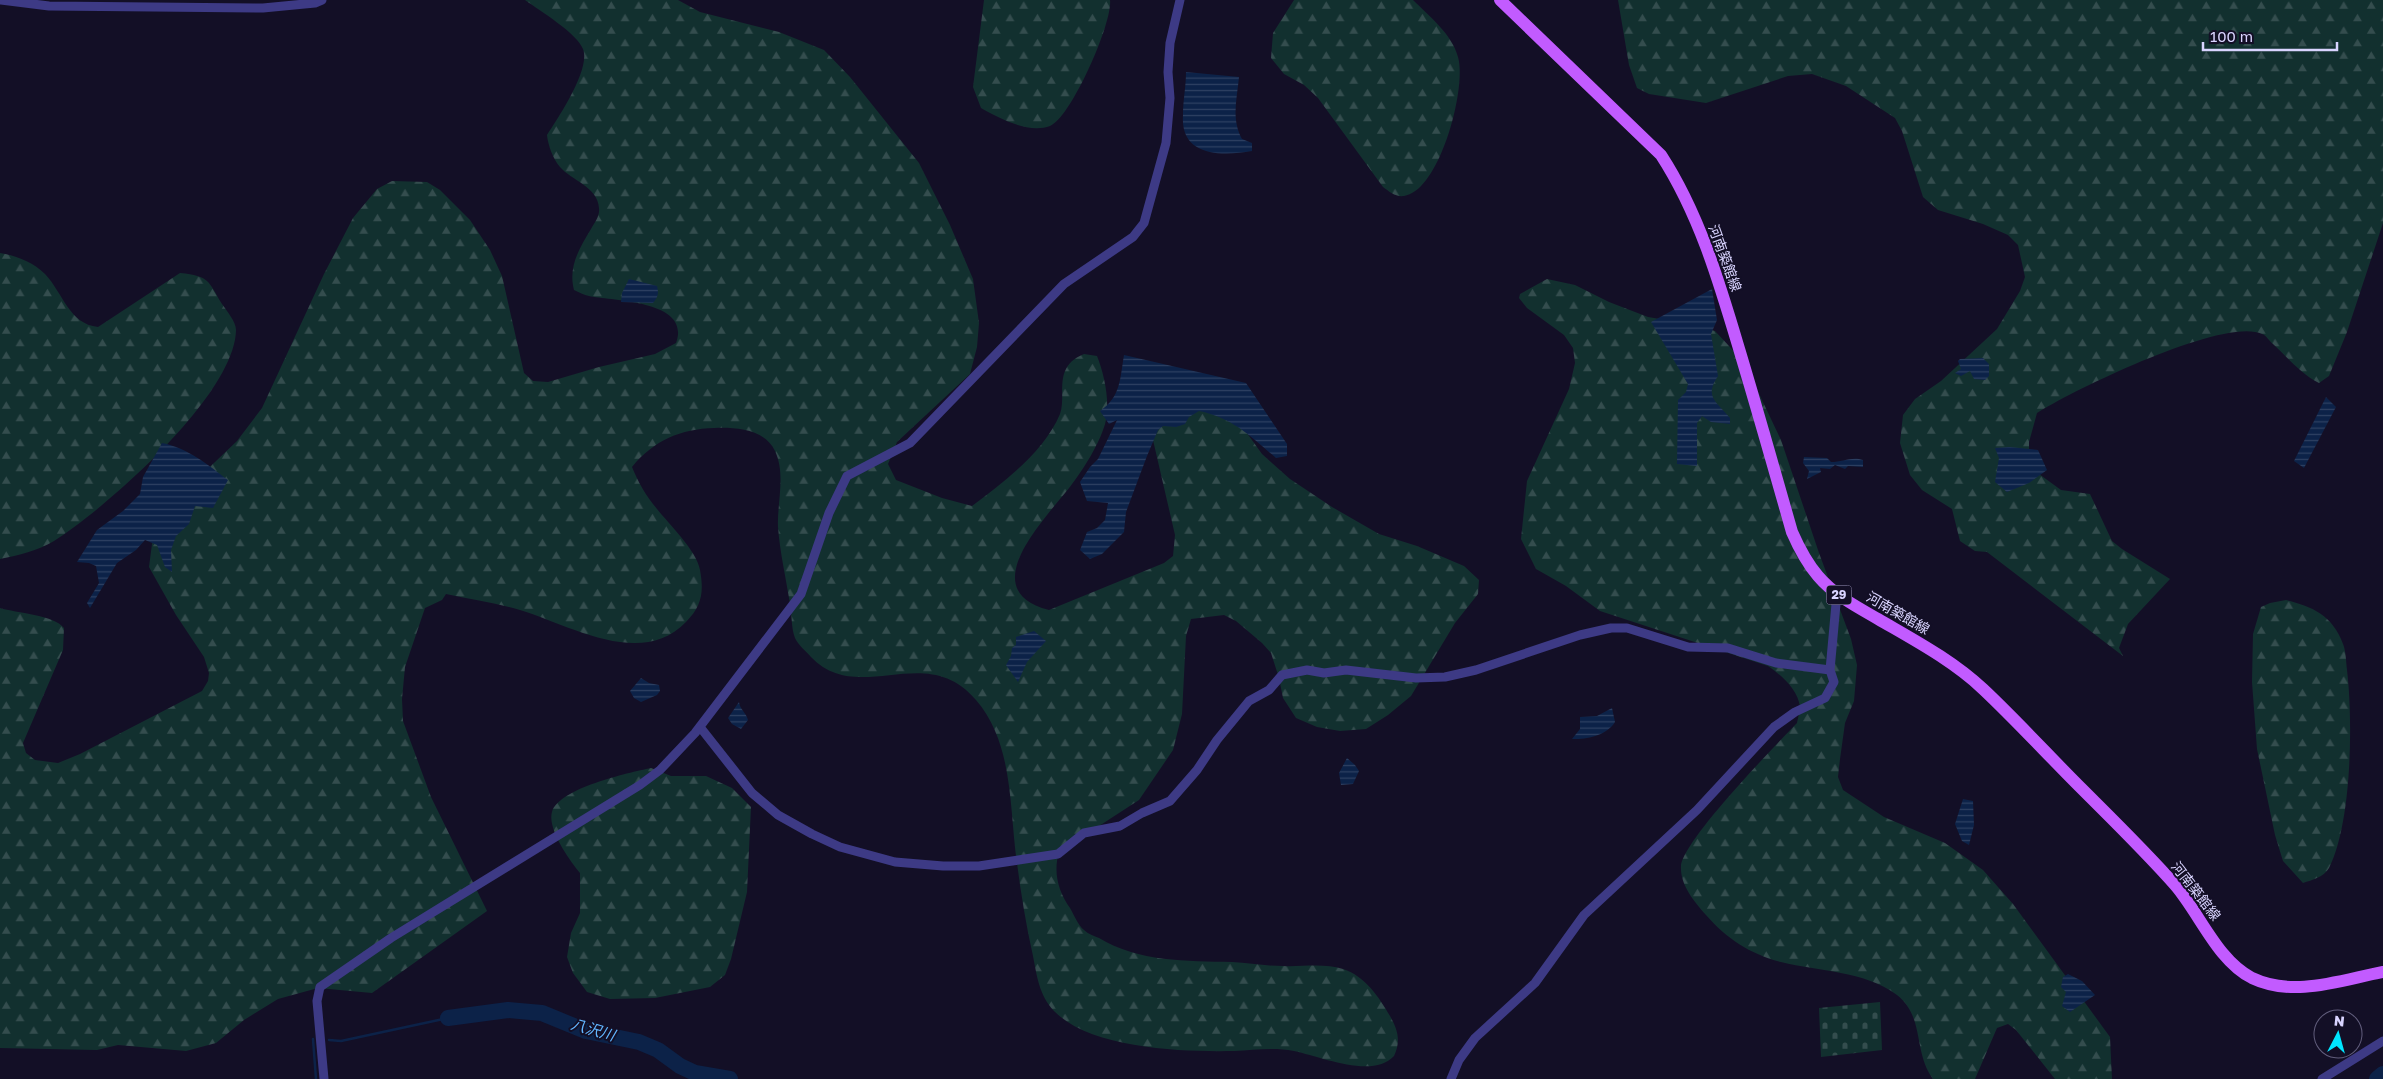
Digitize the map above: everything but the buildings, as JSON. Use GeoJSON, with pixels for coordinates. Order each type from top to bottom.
{"type":"FeatureCollection","features":[{"type":"Feature","properties":{"kind":"main road","name":"河南築館線"},"geometry":{"type":"LineString","coordinates":[[1500,0],[1661,155],[1678,182],[1693,213],[1724,299],[1792,532],[1803,556],[1818,577],[1837,593],[1936,653],[1982,688],[2153,860],[2186,899],[2236,968],[2252,978],[2290,988],[2311,986],[2383,972]]}},
{"type":"Feature","properties":{"kind":"street"},"geometry":{"type":"LineString","coordinates":[[1,0],[50,6],[263,8],[315,4],[322,0]]}},
{"type":"Feature","properties":{"kind":"street"},"geometry":{"type":"LineString","coordinates":[[324,1079],[317,1000],[320,987],[391,938],[640,785],[678,752],[700,727],[801,594],[832,504],[847,476],[910,443],[1064,284],[1133,237],[1144,223],[1166,143],[1170,98],[1168,72],[1170,43],[1180,0]]}},
{"type":"Feature","properties":{"kind":"street"},"geometry":{"type":"LineString","coordinates":[[1451,1079],[1459,1060],[1475,1038],[1535,983],[1584,915],[1697,810],[1774,727],[1795,712],[1825,698],[1834,682],[1830,670],[1837,593]]}},
{"type":"Feature","properties":{"kind":"street"},"geometry":{"type":"LineString","coordinates":[[700,727],[752,793],[778,815],[812,834],[849,850],[895,862],[943,866],[979,866],[1058,854],[1084,833],[1120,826],[1142,813],[1170,801],[1198,770],[1217,740],[1249,701],[1268,690],[1282,675],[1307,670],[1324,673],[1346,670],[1416,678],[1445,677],[1476,670],[1580,635],[1611,628],[1627,628],[1688,647],[1728,648],[1776,662],[1830,670]]}},
{"type":"Feature","properties":{"kind":"street"},"geometry":{"type":"LineString","coordinates":[[2322,1079],[2383,1041]]}},
{"type":"Feature","properties":{"kind":"green space"},"geometry":{"type":"Polygon","coordinates":[[[525,0],[678,0],[700,12],[779,32],[824,50],[850,77],[919,163],[950,225],[973,279],[979,323],[977,347],[970,374],[897,442],[888,464],[896,480],[942,498],[972,506],[1022,465],[1053,428],[1062,406],[1064,373],[1068,366],[1074,359],[1084,354],[1097,356],[1103,373],[1106,393],[1106,422],[1098,443],[1083,469],[1023,550],[1016,568],[1016,585],[1026,600],[1049,610],[1164,563],[1173,556],[1175,535],[1150,427],[1190,393],[1244,429],[1262,454],[1290,479],[1332,507],[1379,534],[1417,546],[1464,566],[1479,580],[1478,594],[1455,623],[1411,696],[1388,715],[1366,729],[1340,731],[1317,727],[1296,718],[1283,698],[1271,653],[1262,643],[1236,621],[1224,615],[1191,619],[1186,636],[1182,714],[1173,750],[1139,800],[1059,852],[1057,859],[1056,867],[1062,895],[1078,923],[1087,933],[1114,946],[1130,952],[1163,959],[1277,966],[1328,966],[1351,972],[1371,988],[1393,1021],[1398,1040],[1394,1056],[1385,1063],[1361,1066],[1286,1050],[1190,1051],[1139,1046],[1114,1041],[1091,1033],[1070,1024],[1054,1011],[1045,998],[1037,978],[1020,886],[1008,777],[1004,756],[988,717],[976,700],[957,683],[936,675],[914,673],[871,677],[850,676],[830,671],[800,646],[793,630],[779,537],[778,518],[781,479],[775,451],[764,438],[757,434],[740,429],[722,428],[690,431],[669,438],[649,450],[632,467],[646,494],[694,555],[700,570],[702,592],[699,604],[686,622],[668,636],[648,642],[627,643],[605,639],[520,610],[446,594],[442,600],[425,608],[405,667],[402,699],[403,721],[431,797],[487,911],[372,993],[318,988],[278,999],[244,1020],[216,1043],[186,1051],[118,1045],[97,1050],[0,1048],[0,608],[44,617],[64,628],[63,650],[23,743],[26,753],[35,760],[58,763],[80,754],[202,691],[208,681],[209,673],[204,657],[176,615],[149,567],[152,544],[158,523],[171,504],[237,441],[262,408],[324,274],[353,218],[377,189],[392,181],[427,182],[440,190],[470,220],[490,250],[502,276],[524,373],[533,381],[548,382],[599,367],[655,354],[676,343],[678,329],[672,318],[662,311],[647,305],[589,296],[574,290],[572,274],[576,258],[597,219],[599,208],[594,195],[589,189],[557,164],[551,152],[547,135],[578,81],[584,58],[583,49],[574,36],[566,29],[525,0]]]}},
{"type":"Feature","properties":{"kind":"green space"},"geometry":{"type":"Polygon","coordinates":[[[984,0],[1110,0],[1105,28],[1089,68],[1069,106],[1059,119],[1050,126],[1032,128],[1014,124],[981,108],[973,87],[984,0]]]}},
{"type":"Feature","properties":{"kind":"green space"},"geometry":{"type":"Polygon","coordinates":[[[1294,0],[1413,0],[1451,41],[1458,57],[1460,71],[1454,113],[1448,136],[1439,158],[1429,176],[1417,190],[1404,196],[1398,196],[1383,187],[1318,98],[1304,85],[1284,74],[1271,58],[1273,33],[1294,0]]]}},
{"type":"Feature","properties":{"kind":"green space"},"geometry":{"type":"Polygon","coordinates":[[[1618,0],[2383,0],[2383,223],[2347,332],[2329,376],[2319,383],[2300,370],[2263,335],[2243,331],[2184,345],[2149,358],[2082,388],[2037,413],[2029,442],[2029,457],[2039,474],[2061,490],[2090,494],[2112,541],[2170,579],[2128,624],[2119,648],[2123,656],[1987,552],[1975,551],[1960,541],[1952,509],[1922,490],[1910,475],[1900,443],[1903,415],[1915,399],[1941,381],[1997,329],[2020,291],[2025,277],[2018,245],[2008,235],[1983,224],[1938,210],[1923,197],[1902,131],[1895,118],[1846,86],[1812,74],[1788,76],[1706,103],[1649,94],[1637,88],[1629,65],[1618,0]]]}},
{"type":"Feature","properties":{"kind":"green space"},"geometry":{"type":"Polygon","coordinates":[[[0,253],[24,260],[45,274],[73,314],[88,325],[98,327],[180,273],[197,276],[207,281],[231,317],[236,330],[230,356],[214,386],[192,417],[164,448],[104,503],[54,541],[34,550],[0,559],[0,253]]]}},
{"type":"Feature","properties":{"kind":"green space"},"geometry":{"type":"Polygon","coordinates":[[[1547,279],[1575,285],[1609,302],[1648,317],[1690,324],[1715,331],[1744,362],[1781,440],[1819,553],[1851,639],[1857,665],[1854,701],[1845,723],[1840,759],[1838,777],[1843,790],[1884,817],[1945,843],[1983,870],[2013,904],[2110,1037],[2112,1079],[2055,1079],[2016,1030],[2008,1024],[1997,1028],[1975,1079],[1933,1079],[1923,1058],[1912,1014],[1897,995],[1884,987],[1856,976],[1781,962],[1759,955],[1740,945],[1722,931],[1693,898],[1685,886],[1681,873],[1681,866],[1686,853],[1713,815],[1797,723],[1800,709],[1799,700],[1788,683],[1768,666],[1600,611],[1566,586],[1536,569],[1521,539],[1527,481],[1569,389],[1575,363],[1573,348],[1564,335],[1527,308],[1519,298],[1520,294],[1547,279]]]}},
{"type":"Feature","properties":{"kind":"green space"},"geometry":{"type":"Polygon","coordinates":[[[2286,600],[2313,609],[2333,626],[2345,650],[2349,691],[2349,771],[2337,849],[2327,871],[2321,876],[2303,883],[2283,861],[2275,835],[2257,749],[2252,682],[2253,634],[2261,607],[2286,600]]]}},
{"type":"Feature","properties":{"kind":"green space"},"geometry":{"type":"Polygon","coordinates":[[[651,768],[671,776],[706,776],[732,788],[751,807],[747,892],[731,959],[725,975],[710,987],[655,998],[610,999],[587,992],[573,973],[567,957],[571,933],[580,913],[580,873],[565,853],[556,836],[551,819],[552,812],[557,803],[580,789],[611,778],[651,768]]]}},
{"type":"Feature","properties":{"kind":"green space"},"geometry":{"type":"Polygon","coordinates":[[[1880,1002],[1882,1050],[1821,1057],[1819,1008],[1880,1002]]]}},
{"type":"Feature","properties":{"kind":"water"},"geometry":{"type":"Polygon","coordinates":[[[1186,72],[1239,77],[1236,109],[1237,124],[1242,139],[1252,143],[1252,151],[1216,153],[1205,151],[1188,139],[1184,129],[1183,115],[1186,72]]]}},
{"type":"Feature","properties":{"kind":"water"},"geometry":{"type":"Polygon","coordinates":[[[629,279],[657,286],[658,295],[653,303],[621,302],[622,293],[629,279]]]}},
{"type":"Feature","properties":{"kind":"water"},"geometry":{"type":"Polygon","coordinates":[[[1712,289],[1717,320],[1711,334],[1718,376],[1712,389],[1712,394],[1716,403],[1730,418],[1730,424],[1711,422],[1702,416],[1697,423],[1697,466],[1677,464],[1678,400],[1686,392],[1688,384],[1651,322],[1712,289]]]}},
{"type":"Feature","properties":{"kind":"water"},"geometry":{"type":"Polygon","coordinates":[[[1124,355],[1246,383],[1287,444],[1287,456],[1276,458],[1249,435],[1231,423],[1222,418],[1199,411],[1189,417],[1185,424],[1176,427],[1163,426],[1158,430],[1126,512],[1124,532],[1102,554],[1090,559],[1080,550],[1087,532],[1097,528],[1105,520],[1108,503],[1087,501],[1080,482],[1098,459],[1117,420],[1109,424],[1100,411],[1107,406],[1116,393],[1124,355]]]}},
{"type":"Feature","properties":{"kind":"water"},"geometry":{"type":"Polygon","coordinates":[[[1983,358],[1989,364],[1989,376],[1985,380],[1974,379],[1970,371],[1961,376],[1955,373],[1961,369],[1958,361],[1960,359],[1983,358]]]}},
{"type":"Feature","properties":{"kind":"water"},"geometry":{"type":"Polygon","coordinates":[[[2326,397],[2336,407],[2304,468],[2294,461],[2326,397]]]}},
{"type":"Feature","properties":{"kind":"water"},"geometry":{"type":"Polygon","coordinates":[[[162,443],[189,453],[228,480],[213,508],[195,506],[189,524],[176,536],[171,550],[172,572],[165,567],[157,545],[145,540],[136,550],[117,563],[90,608],[87,603],[99,583],[96,566],[77,562],[97,530],[123,511],[140,494],[143,477],[162,443]]]}},
{"type":"Feature","properties":{"kind":"water"},"geometry":{"type":"Polygon","coordinates":[[[2010,447],[2038,450],[2047,470],[2029,483],[2007,492],[1995,482],[1999,458],[1995,448],[2010,447]]]}},
{"type":"Feature","properties":{"kind":"water"},"geometry":{"type":"Polygon","coordinates":[[[1804,457],[1827,458],[1831,462],[1859,459],[1863,460],[1863,467],[1848,466],[1845,469],[1835,465],[1830,469],[1820,468],[1821,472],[1807,479],[1809,471],[1803,463],[1804,457]]]}},
{"type":"Feature","properties":{"kind":"water"},"geometry":{"type":"Polygon","coordinates":[[[1034,631],[1046,641],[1027,662],[1018,682],[1006,665],[1011,656],[1012,648],[1016,645],[1016,637],[1034,631]]]}},
{"type":"Feature","properties":{"kind":"water"},"geometry":{"type":"Polygon","coordinates":[[[641,678],[649,683],[659,685],[660,691],[657,695],[641,702],[634,698],[630,691],[641,678]]]}},
{"type":"Feature","properties":{"kind":"water"},"geometry":{"type":"Polygon","coordinates":[[[739,702],[748,720],[741,729],[732,724],[728,718],[739,702]]]}},
{"type":"Feature","properties":{"kind":"water"},"geometry":{"type":"Polygon","coordinates":[[[1612,708],[1615,722],[1611,727],[1602,733],[1584,739],[1572,739],[1580,729],[1580,717],[1597,716],[1612,708]]]}},
{"type":"Feature","properties":{"kind":"water"},"geometry":{"type":"Polygon","coordinates":[[[1347,758],[1359,771],[1353,784],[1341,785],[1339,773],[1347,758]]]}},
{"type":"Feature","properties":{"kind":"water"},"geometry":{"type":"Polygon","coordinates":[[[1963,799],[1973,801],[1974,825],[1969,845],[1962,841],[1955,824],[1963,799]]]}},
{"type":"Feature","properties":{"kind":"water"},"geometry":{"type":"Polygon","coordinates":[[[2068,974],[2082,981],[2095,995],[2070,1012],[2062,1006],[2066,992],[2061,987],[2063,977],[2068,974]]]}},
{"type":"Feature","properties":{"kind":"waterway","name":"八沢川"},"geometry":{"type":"LineString","coordinates":[[448,1018],[508,1010],[542,1013],[586,1031],[639,1042],[658,1050],[680,1066],[695,1073],[730,1079]]}},
{"type":"Feature","properties":{"kind":"waterway"},"geometry":{"type":"LineString","coordinates":[[329,1040],[341,1041],[448,1018]]}},
{"type":"Feature","properties":{"kind":"waterway"},"geometry":{"type":"LineString","coordinates":[[313,1039],[316,1079]]}},
{"type":"Feature","properties":{"kind":"waterway","name":"八沢川"},"geometry":{"type":"LineString","coordinates":[[2377,1079],[2383,1074]]}}]}
